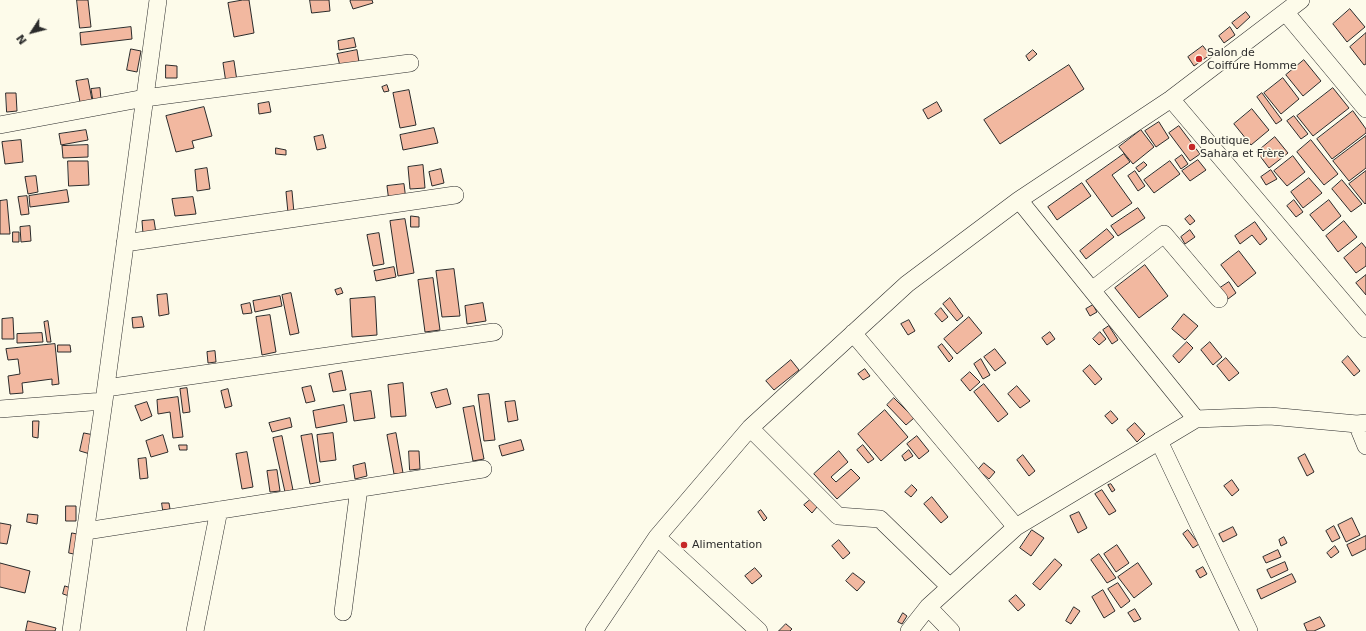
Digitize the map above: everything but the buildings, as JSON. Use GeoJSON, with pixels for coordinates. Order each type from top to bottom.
{"type":"FeatureCollection","features":[{"type":"Feature","properties":{"kind":"street"},"geometry":{"type":"LineString","coordinates":[[71,631],[105,394],[158,0]]}},
{"type":"Feature","properties":{"kind":"street"},"geometry":{"type":"LineString","coordinates":[[594,631],[657,537],[750,428],[907,284],[1019,200],[1171,99],[1286,13],[1301,0]]}},
{"type":"Feature","properties":{"kind":"street"},"geometry":{"type":"LineString","coordinates":[[1286,13],[1366,109]]}},
{"type":"Feature","properties":{"kind":"street"},"geometry":{"type":"LineString","coordinates":[[0,125],[145,98],[410,63]]}},
{"type":"Feature","properties":{"kind":"street"},"geometry":{"type":"LineString","coordinates":[[1171,99],[1365,325]]}},
{"type":"Feature","properties":{"kind":"street"},"geometry":{"type":"LineString","coordinates":[[125,243],[455,195]]}},
{"type":"Feature","properties":{"kind":"street"},"geometry":{"type":"LineString","coordinates":[[1019,200],[1196,419]]}},
{"type":"Feature","properties":{"kind":"street"},"geometry":{"type":"LineString","coordinates":[[1092,290],[1164,234],[1219,299]]}},
{"type":"Feature","properties":{"kind":"street"},"geometry":{"type":"LineString","coordinates":[[0,409],[105,394],[494,332]]}},
{"type":"Feature","properties":{"kind":"street"},"geometry":{"type":"LineString","coordinates":[[853,333],[1016,527]]}},
{"type":"Feature","properties":{"kind":"street"},"geometry":{"type":"LineString","coordinates":[[909,631],[928,607],[1016,527],[1196,419],[1270,416],[1361,424],[1366,446]]}},
{"type":"Feature","properties":{"kind":"street"},"geometry":{"type":"LineString","coordinates":[[750,428],[838,516],[880,519],[950,587]]}},
{"type":"Feature","properties":{"kind":"street"},"geometry":{"type":"LineString","coordinates":[[1159,441],[1249,631]]}},
{"type":"Feature","properties":{"kind":"street"},"geometry":{"type":"LineString","coordinates":[[86,530],[483,469]]}},
{"type":"Feature","properties":{"kind":"street"},"geometry":{"type":"LineString","coordinates":[[343,612],[360,488]]}},
{"type":"Feature","properties":{"kind":"street"},"geometry":{"type":"LineString","coordinates":[[195,631],[219,510]]}},
{"type":"Feature","properties":{"kind":"street"},"geometry":{"type":"LineString","coordinates":[[657,537],[759,631]]}},
{"type":"Feature","properties":{"kind":"street"},"geometry":{"type":"LineString","coordinates":[[928,607],[951,631]]}},
{"type":"Feature","properties":{"kind":"place","name":"Salon de Coiffure Homme"},"geometry":{"type":"Point","coordinates":[1199,59]}},
{"type":"Feature","properties":{"kind":"place","name":"Boutique Sahara et Frère"},"geometry":{"type":"Point","coordinates":[1192,147]}},
{"type":"Feature","properties":{"kind":"place","name":"Alimentation"},"geometry":{"type":"Point","coordinates":[684,545]}}]}
